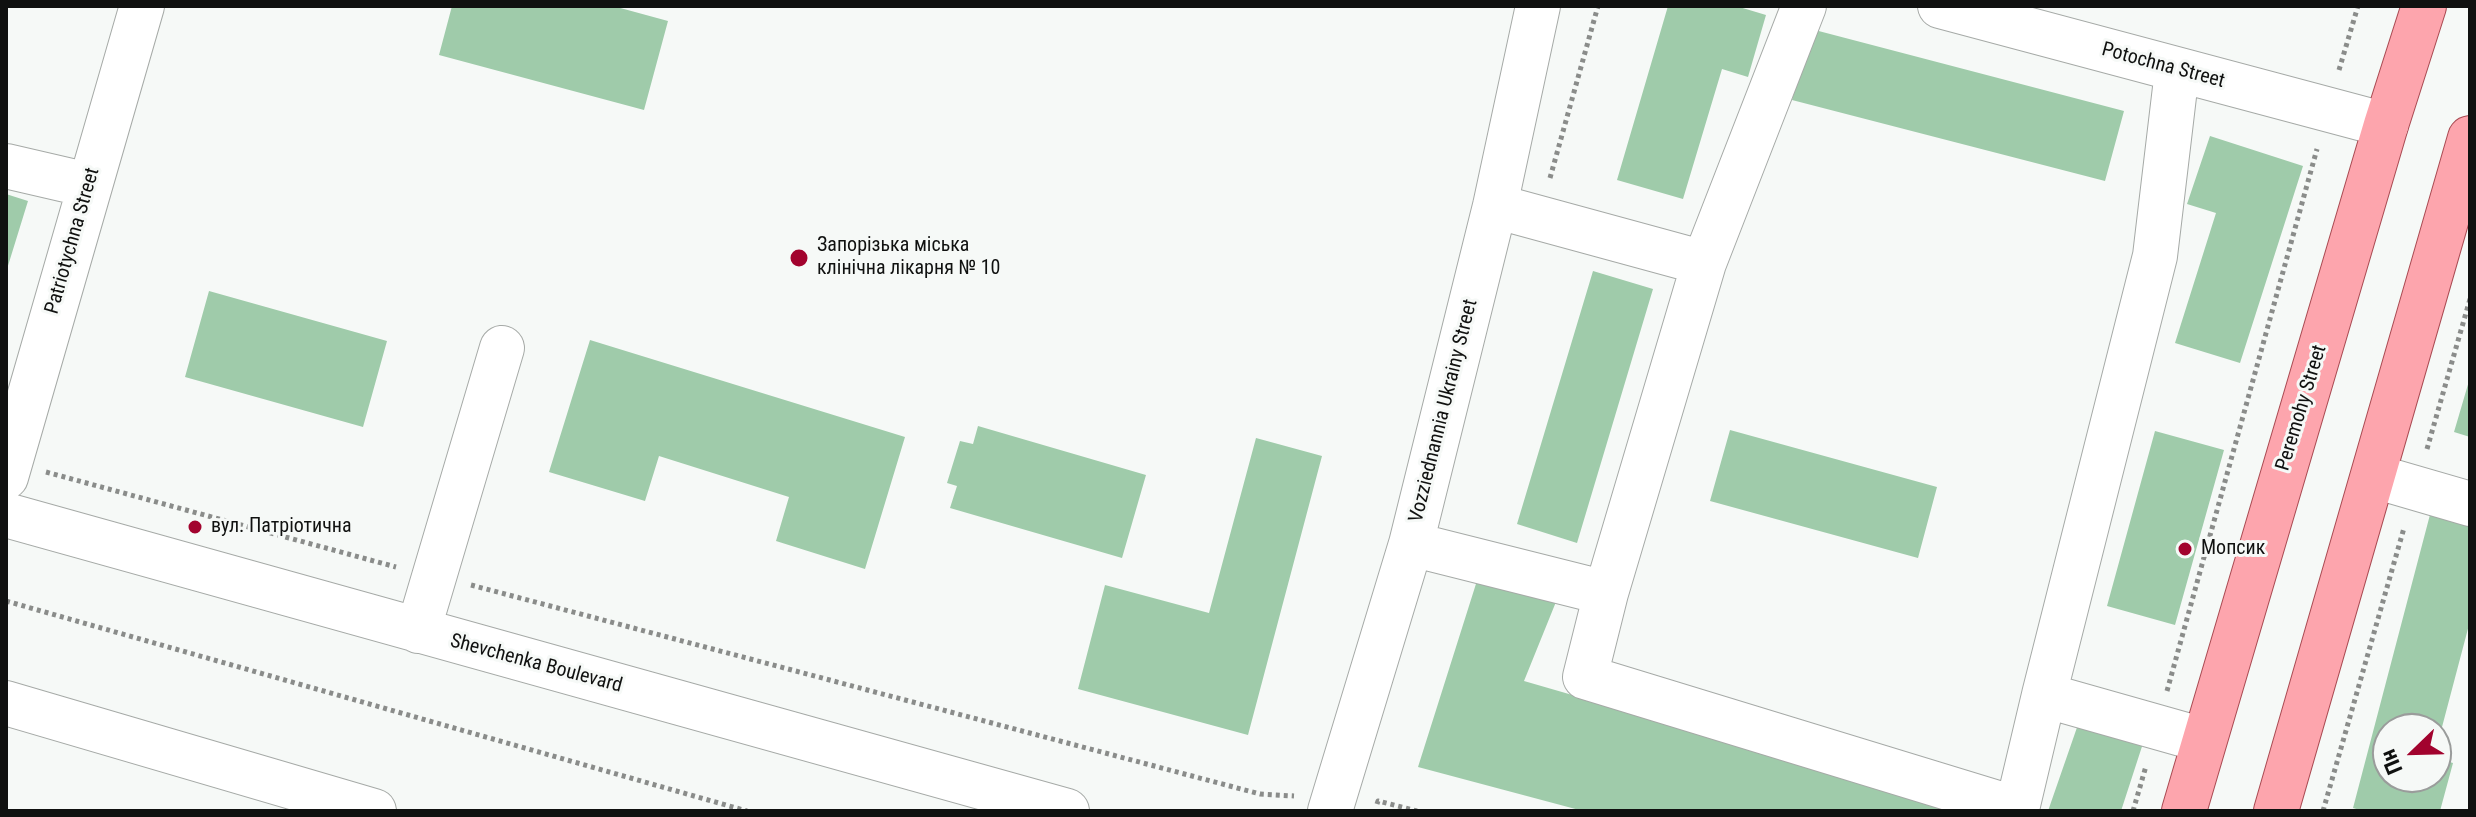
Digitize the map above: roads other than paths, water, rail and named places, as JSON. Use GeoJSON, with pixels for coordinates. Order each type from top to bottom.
{"type":"FeatureCollection","features":[{"type":"Feature","properties":{"kind":"main road","name":"Peremohy Street"},"geometry":{"type":"LineString","coordinates":[[2184,811],[2386,125],[2424,6]]}},
{"type":"Feature","properties":{"kind":"main road"},"geometry":{"type":"LineString","coordinates":[[2276,811],[2469,145]]}},
{"type":"Feature","properties":{"kind":"street","name":"Patriotychna Street"},"geometry":{"type":"LineString","coordinates":[[25,474],[88,185],[142,6]]}},
{"type":"Feature","properties":{"kind":"street","name":"Vozziednannia Ukrainy Street"},"geometry":{"type":"LineString","coordinates":[[1346,807],[1495,206],[1538,6]]}},
{"type":"Feature","properties":{"kind":"street"},"geometry":{"type":"LineString","coordinates":[[1804,6],[1704,263],[1606,593],[1585,677],[2017,809],[2155,256],[2177,71]]}},
{"type":"Feature","properties":{"kind":"street","name":"Potochna Street"},"geometry":{"type":"LineString","coordinates":[[1940,6],[2386,125]]}},
{"type":"Feature","properties":{"kind":"street"},"geometry":{"type":"LineString","coordinates":[[6,166],[88,185]]}},
{"type":"Feature","properties":{"kind":"street"},"geometry":{"type":"LineString","coordinates":[[1495,206],[1704,263]]}},
{"type":"Feature","properties":{"kind":"street"},"geometry":{"type":"LineString","coordinates":[[418,631],[502,348]]}},
{"type":"Feature","properties":{"kind":"street"},"geometry":{"type":"LineString","coordinates":[[2374,476],[2470,504]]}},
{"type":"Feature","properties":{"kind":"street","name":"Shevchenka Boulevard"},"geometry":{"type":"LineString","coordinates":[[6,515],[1067,811]]}},
{"type":"Feature","properties":{"kind":"street"},"geometry":{"type":"LineString","coordinates":[[1411,544],[1606,593]]}},
{"type":"Feature","properties":{"kind":"street"},"geometry":{"type":"LineString","coordinates":[[2044,695],[2203,740]]}},
{"type":"Feature","properties":{"kind":"street"},"geometry":{"type":"LineString","coordinates":[[6,703],[354,808]]}},
{"type":"Feature","properties":{"kind":"place","name":"Запорізька міська клінічна лікарня № 10"},"geometry":{"type":"Point","coordinates":[799,258]}},
{"type":"Feature","properties":{"kind":"place","name":"вул. Патріотична"},"geometry":{"type":"Point","coordinates":[195,527]}},
{"type":"Feature","properties":{"kind":"place","name":"Мопсик"},"geometry":{"type":"Point","coordinates":[2185,549]}}]}
